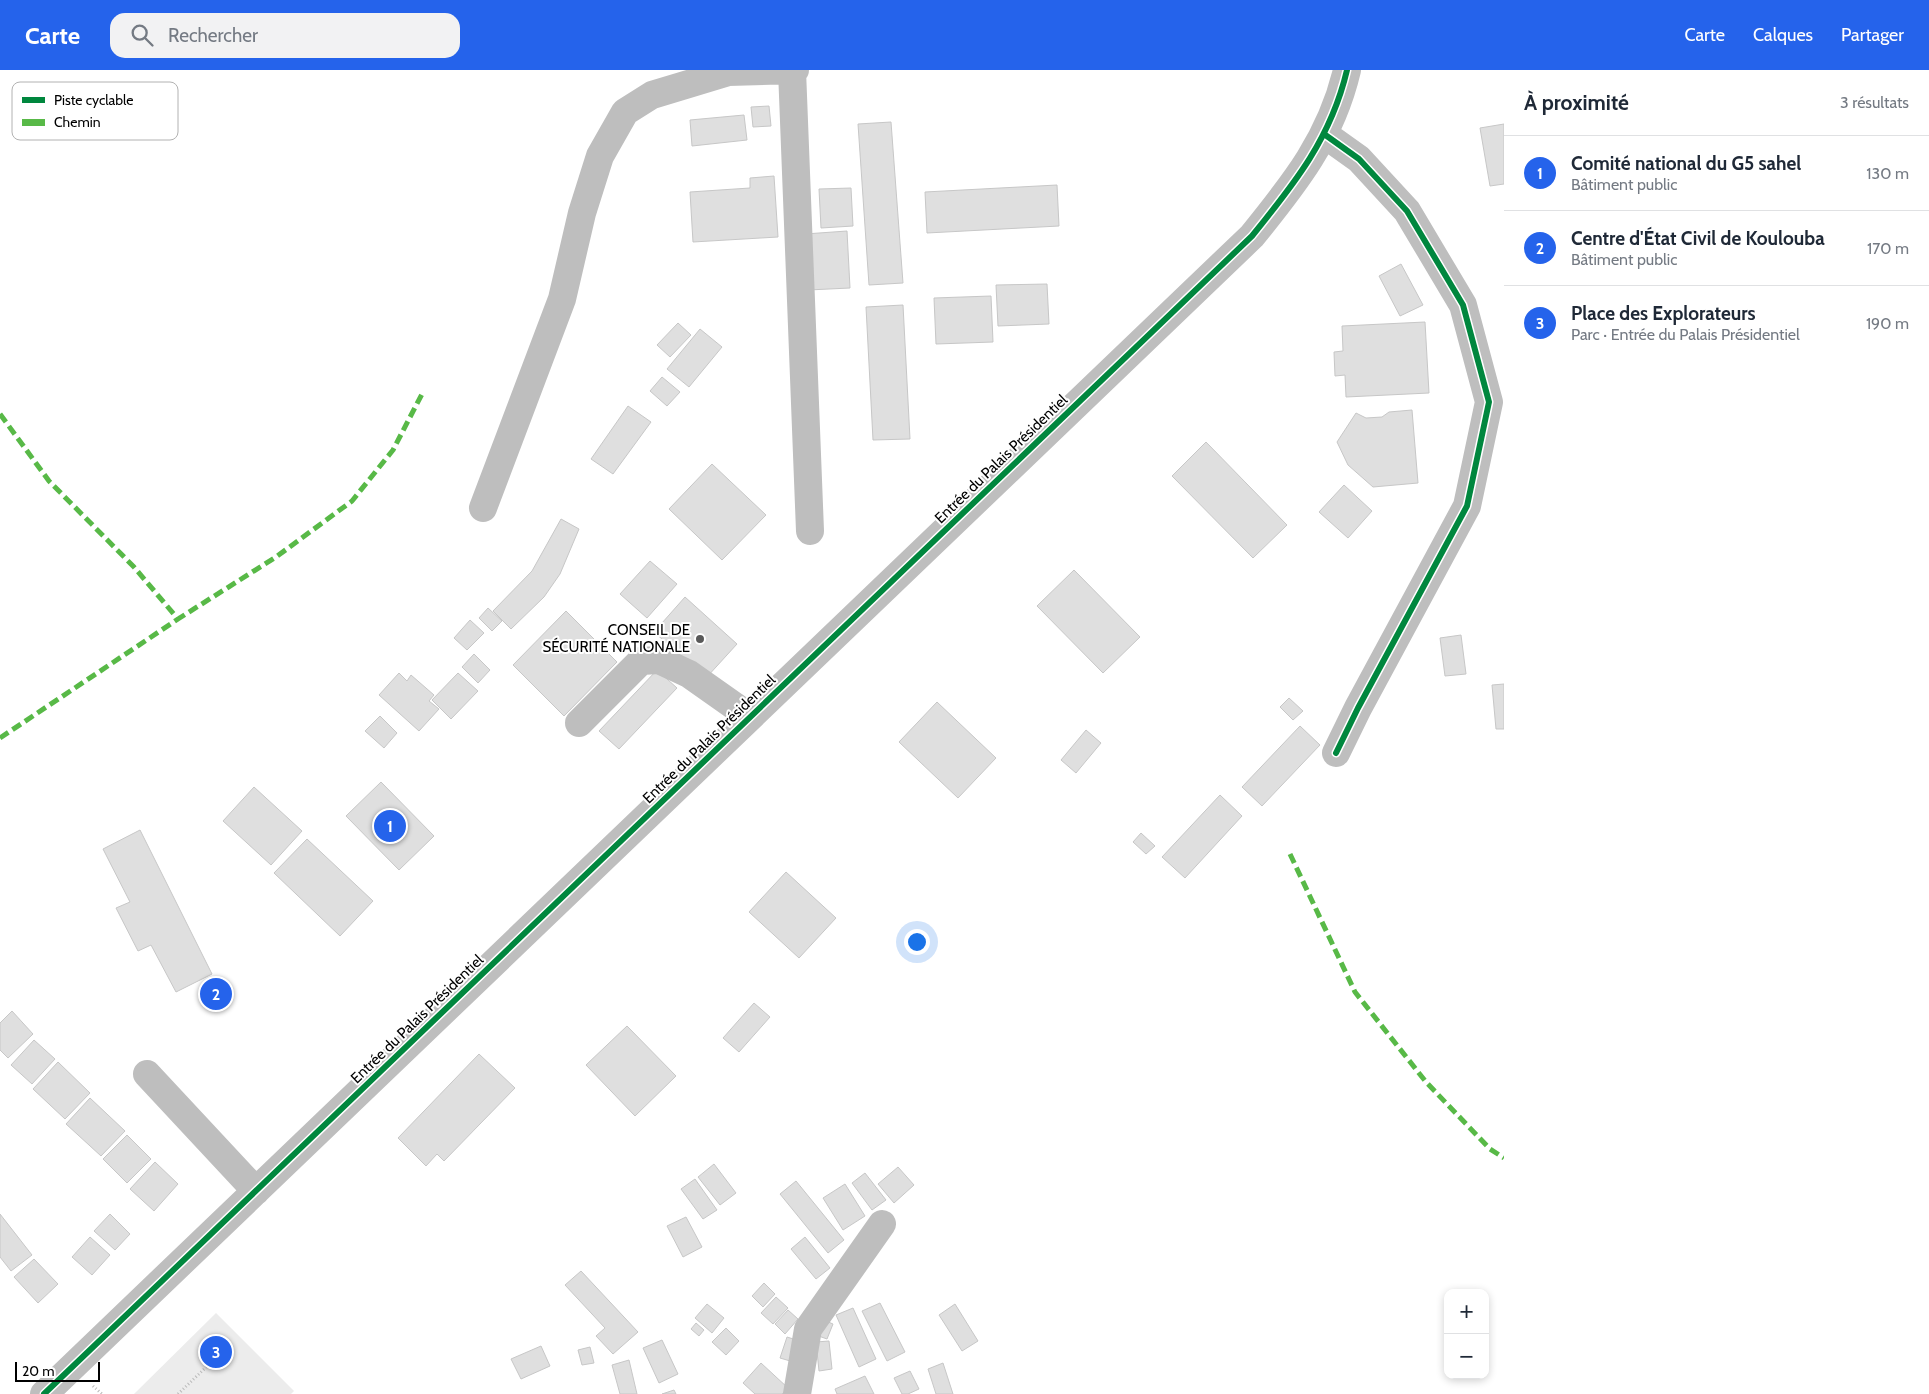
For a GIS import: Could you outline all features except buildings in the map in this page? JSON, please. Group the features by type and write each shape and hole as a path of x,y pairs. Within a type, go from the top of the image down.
{"street":[{"path":"483,508 562,299 582,213 600,156 626,112 652,95 728,71 793,70 810,531"},
{"name":"Entrée du Palais Présidentiel","path":"44,1394 1252,236 1294,184 1324,134 1342,95 1348,70"},
{"path":"1324,134 1359,159 1408,211 1463,305 1489,402 1467,506 1358,708 1336,753"},
{"path":"579,723 641,661 659,660 690,674 750,717"},
{"path":"147,1074 256,1191"},
{"path":"797,1394 808,1329 882,1224"}],"path":[{"path":"178,1394 220,1353"}],"shaded area":[{"path":"216,1313 294,1391 291,1394 134,1394"}],"marked path":[{"path":"0,414 49,481 134,567 178,619 276,557 352,501 393,450 422,394"},
{"path":"0,738 178,619"},
{"path":"1290,854 1355,992 1426,1082 1490,1149 1504,1158"}],"cycle path":[{"path":"44,1394 1252,236 1310,159 1331,117 1347,70"},
{"path":"1324,134 1359,159 1407,211 1463,305 1489,402 1467,506 1358,708 1336,753"}],"place":[{"name":"CONSEIL DE SÉCURITÉ NATIONALE","path":"700,639"},
{"name":"Comité national du G5 sahel","path":"390,826"},
{"name":"Centre d'État Civil de Koulouba","path":"216,994"},
{"name":"Place des Explorateurs","path":"216,1352"}]}
